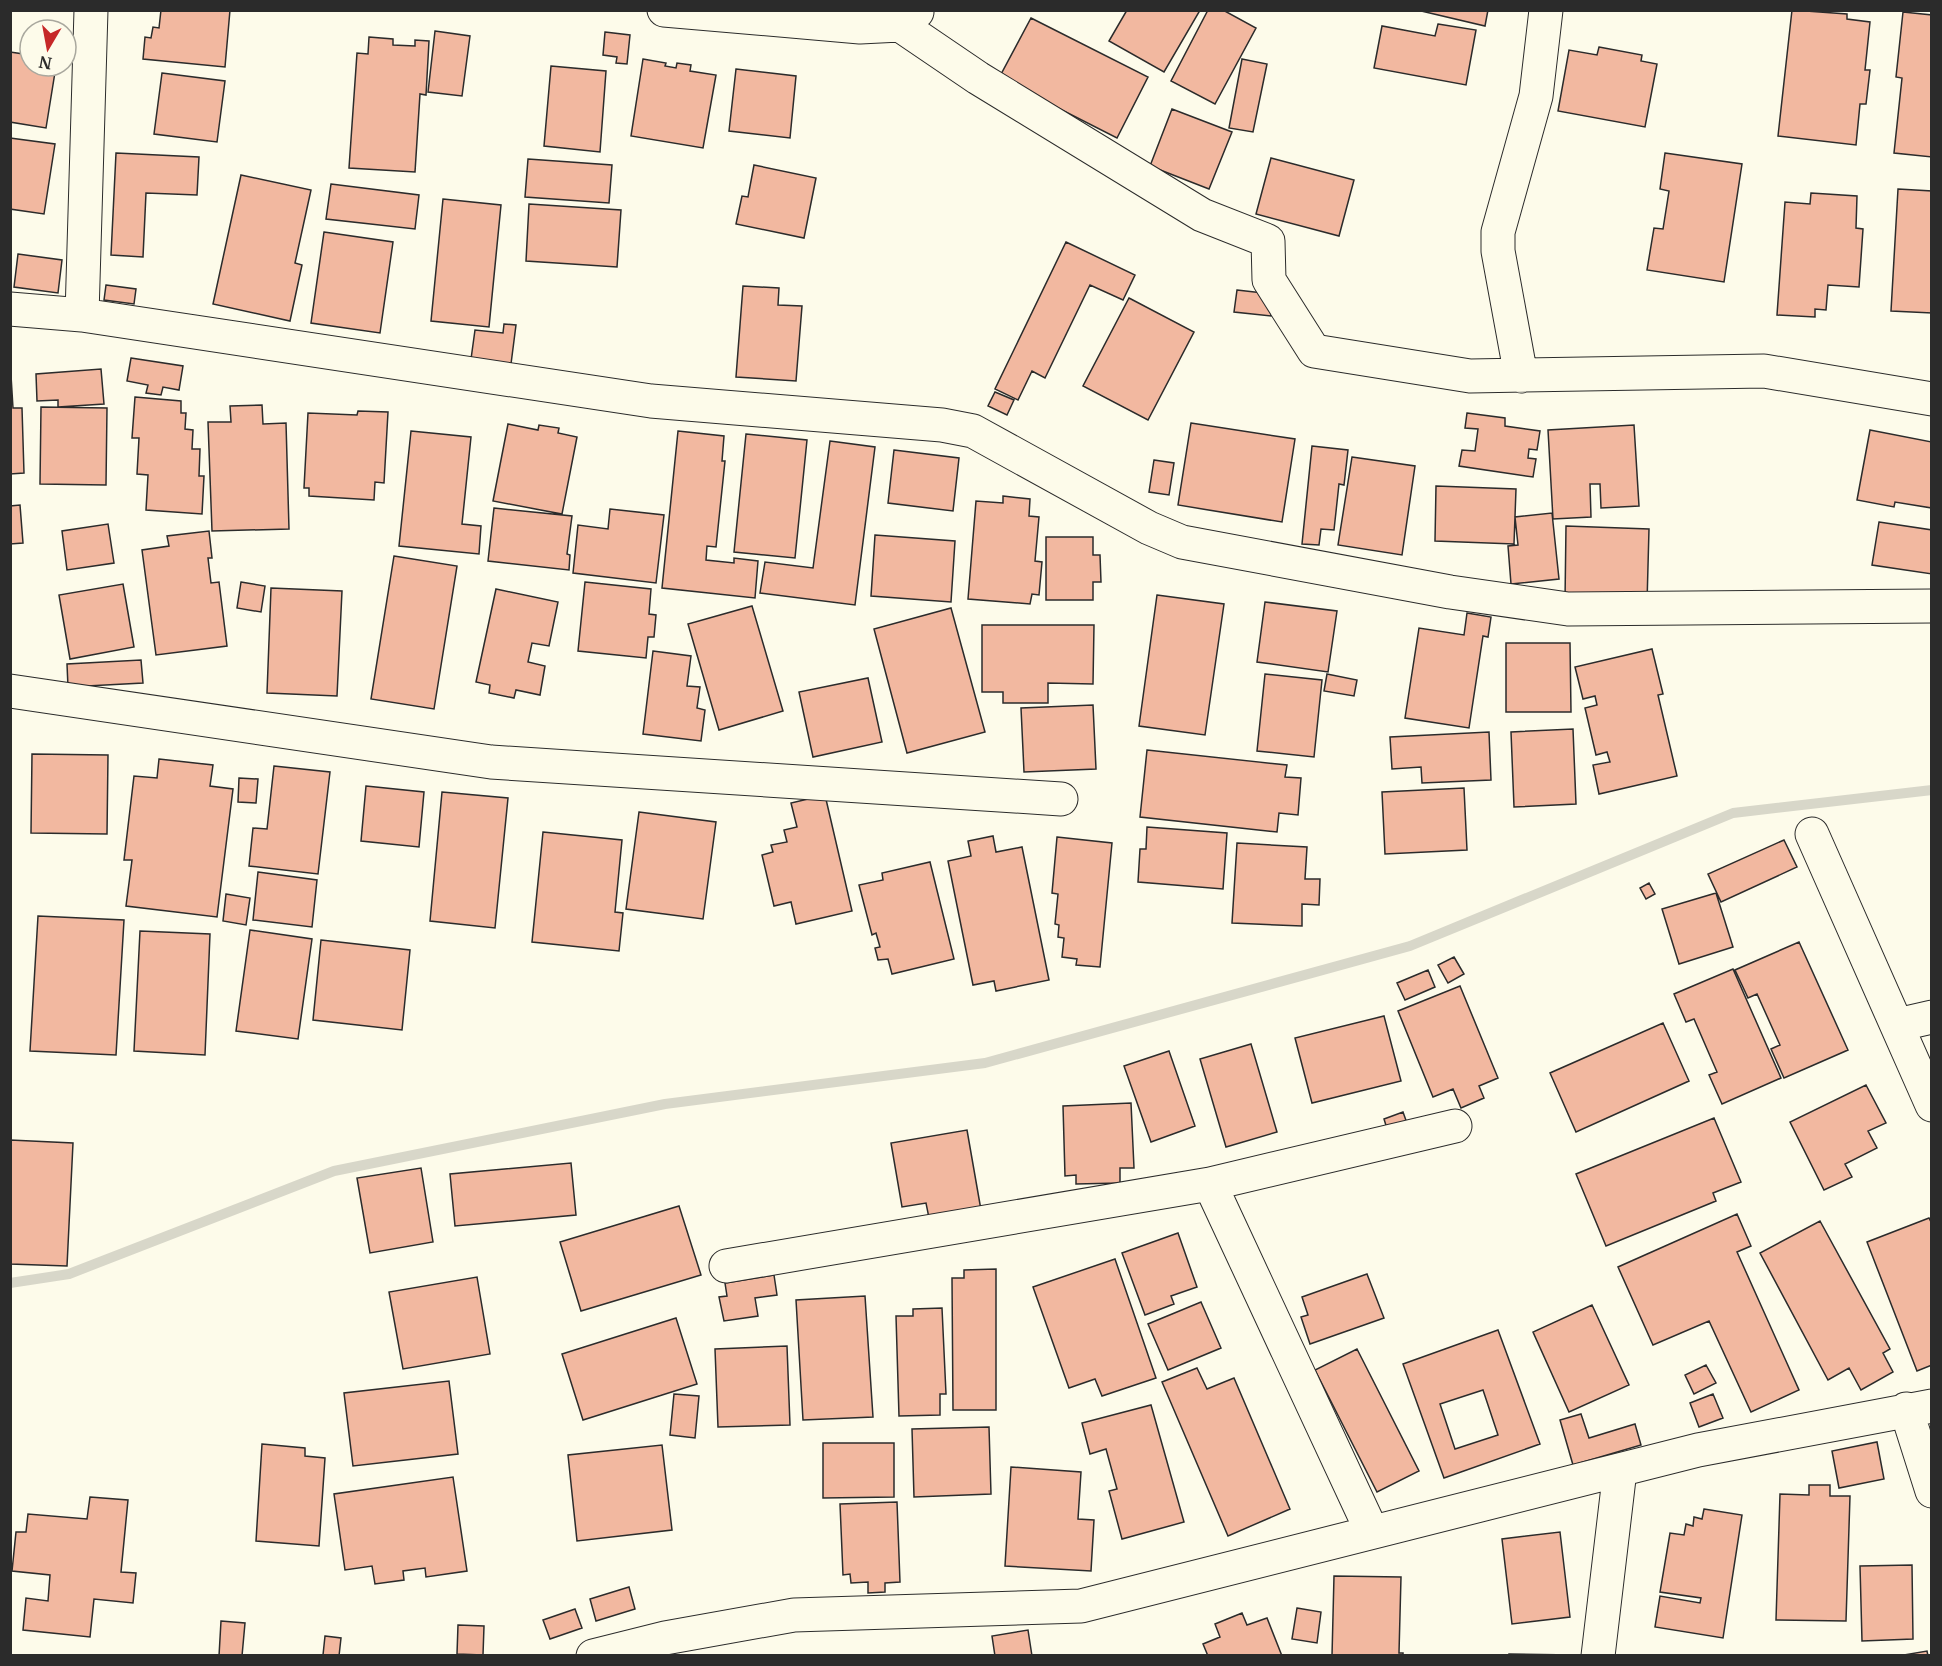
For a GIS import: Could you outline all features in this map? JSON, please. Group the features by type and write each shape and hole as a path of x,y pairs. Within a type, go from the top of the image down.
{"street":[{"path":"82,315 91,10"},
{"path":"664,10 860,27 909,18 978,78 1202,215 1268,241 1269,280 1314,351 1470,376 1764,371 1932,399"},
{"path":"1521,376 1498,251 1497,232 1536,96 1546,10"},
{"path":"10,309 82,315 651,401 942,425 973,431 1149,528 1182,542 1450,592 1568,609 1932,606"},
{"path":"10,691 491,762 1061,799"},
{"path":"1812,834 1932,1105"},
{"path":"1897,1025 1932,1017"},
{"path":"726,1266 1210,1184 1455,1126"},
{"path":"1210,1184 1372,1532"},
{"path":"593,1656 664,1647 794,1615 1081,1606 1698,1450 1919,1408 1932,1491"},
{"path":"1598,1656 1620,1470"}],"building":[{"path":"161,10 230,10 225,67 143,59 145,37 151,38 153,27 159,28"},
{"path":"1127,10 1198,10 1199,12 1164,72 1109,41"},
{"path":"1208,10 1223,10 1256,28 1215,104 1171,81"},
{"path":"1417,10 1488,10 1485,26"},
{"path":"1792,10 1847,14 1847,19 1870,22 1865,70 1870,70 1866,104 1860,104 1856,145 1778,136"},
{"path":"1903,12 1932,15 1932,157 1894,153 1902,78 1896,77"},
{"path":"1031,18 1148,77 1117,138 999,78"},
{"path":"1438,24 1476,30 1466,85 1374,68 1382,26 1435,36"},
{"path":"435,31 470,36 462,96 428,92"},
{"path":"605,32 630,35 627,64 616,63 617,57 603,55"},
{"path":"369,37 393,39 393,45 415,46 415,40 429,41 426,95 420,94 415,172 349,168 357,53 368,54"},
{"path":"1599,47 1642,55 1641,61 1657,64 1645,127 1558,111 1569,50 1597,55"},
{"path":"10,52 18,53 18,78 54,78 46,128 10,122"},
{"path":"643,59 666,63 665,66 676,68 677,63 691,65 690,71 716,75 703,148 631,136"},
{"path":"1242,59 1267,64 1253,132 1229,128"},
{"path":"551,66 606,71 600,152 544,146"},
{"path":"736,69 796,76 790,138 729,131"},
{"path":"162,73 225,81 217,142 154,134"},
{"path":"1172,109 1232,132 1209,189 1150,166"},
{"path":"10,138 55,144 44,214 10,209"},
{"path":"116,153 199,157 197,195 146,193 143,257 111,255"},
{"path":"1665,153 1742,164 1724,282 1647,270 1654,228 1663,229 1669,191 1660,189"},
{"path":"1271,158 1354,180 1339,236 1256,214"},
{"path":"528,159 612,165 609,203 525,197"},
{"path":"754,165 816,178 804,238 736,224 742,196 748,197"},
{"path":"241,175 311,190 295,263 302,265 290,321 213,304"},
{"path":"331,184 419,195 415,229 326,219"},
{"path":"1898,189 1932,191 1932,313 1891,311"},
{"path":"1811,193 1857,196 1856,228 1863,229 1859,287 1828,285 1826,310 1815,309 1815,317 1777,315 1785,202 1810,204"},
{"path":"443,199 501,205 489,327 431,321"},
{"path":"529,204 621,210 617,267 526,261"},
{"path":"324,232 393,242 380,333 311,323"},
{"path":"1066,242 1135,275 1123,300 1090,285 1045,378 1032,371 1018,400 995,389"},
{"path":"18,254 62,260 58,293 14,287"},
{"path":"106,285 136,289 134,304 104,300"},
{"path":"743,286 779,288 778,305 802,306 796,381 736,377"},
{"path":"1237,290 1273,294 1271,316 1234,312"},
{"path":"1129,298 1194,332 1148,420 1083,386"},
{"path":"504,324 516,325 511,364 471,359 475,330 503,333"},
{"path":"131,358 183,366 179,390 163,387 161,395 146,393 148,385 127,381"},
{"path":"10,359 13,408 22,408 24,473 10,474"},
{"path":"101,369 104,404 58,407 58,400 37,401 36,374"},
{"path":"995,392 1014,400 1007,415 988,406"},
{"path":"135,397 181,401 181,413 186,413 185,429 193,430 192,449 200,449 199,476 204,476 202,514 146,510 148,475 137,474 139,438 132,438"},
{"path":"262,405 263,424 286,423 289,529 212,531 208,422 231,422 230,406"},
{"path":"41,407 107,408 106,485 40,484"},
{"path":"358,411 388,412 384,483 375,482 374,500 309,496 309,488 304,488 308,413 357,415"},
{"path":"1467,413 1505,418 1505,426 1540,431 1537,450 1529,449 1528,458 1536,459 1533,477 1459,466 1462,450 1475,451 1478,429 1465,428"},
{"path":"1191,423 1295,439 1282,522 1178,505"},
{"path":"508,424 538,430 539,425 559,428 558,433 577,437 562,514 493,501"},
{"path":"1634,425 1639,506 1601,508 1600,484 1590,484 1591,517 1553,519 1548,430"},
{"path":"1870,430 1932,442 1932,508 1895,502 1894,507 1857,500"},
{"path":"411,431 471,437 462,524 481,526 479,554 399,546"},
{"path":"678,431 724,436 722,461 725,461 716,547 707,546 706,560 734,563 734,558 758,561 755,598 662,588"},
{"path":"746,434 807,440 795,558 734,552"},
{"path":"830,441 875,447 855,605 760,593 765,562 813,568"},
{"path":"1312,446 1348,450 1344,485 1339,484 1334,530 1321,529 1319,545 1302,544"},
{"path":"894,450 959,458 953,511 888,503"},
{"path":"1352,457 1415,466 1402,555 1338,545"},
{"path":"1154,460 1174,463 1169,495 1149,492"},
{"path":"1436,486 1516,489 1514,544 1435,541"},
{"path":"1003,496 1030,499 1029,516 1039,517 1035,561 1042,562 1039,595 1032,594 1030,604 968,599 976,501 1003,503"},
{"path":"20,505 23,543 10,544 10,506"},
{"path":"494,508 572,516 567,554 570,555 569,570 488,561"},
{"path":"610,509 664,515 656,583 573,573 578,525 608,529"},
{"path":"1552,513 1559,579 1511,584 1508,546 1518,545 1515,517"},
{"path":"1879,522 1932,530 1932,574 1872,565"},
{"path":"108,524 114,563 67,570 62,531"},
{"path":"1566,526 1649,529 1647,603 1565,601"},
{"path":"209,531 212,558 208,558 211,583 219,582 227,646 156,655 142,550 169,546 167,536"},
{"path":"875,535 955,541 951,602 871,596"},
{"path":"1046,537 1093,537 1093,555 1100,555 1101,582 1093,582 1093,600 1046,600"},
{"path":"394,556 457,566 434,709 371,699"},
{"path":"241,582 265,586 261,612 237,608"},
{"path":"585,582 651,589 649,614 656,615 654,637 648,637 646,658 578,651"},
{"path":"123,584 134,647 70,659 59,595"},
{"path":"271,588 342,591 337,696 267,693"},
{"path":"496,589 558,602 549,646 532,643 528,662 545,666 540,695 516,690 514,698 489,693 490,685 476,682"},
{"path":"1157,595 1224,604 1205,735 1139,726"},
{"path":"1265,602 1337,611 1328,672 1257,662"},
{"path":"752,606 783,711 719,730 688,624"},
{"path":"951,608 985,732 907,753 874,629"},
{"path":"1467,613 1491,617 1488,637 1483,636 1469,728 1405,718 1419,628 1464,635"},
{"path":"982,625 1094,625 1093,684 1048,683 1048,703 1003,703 1003,692 982,692"},
{"path":"1506,643 1570,643 1571,712 1506,712"},
{"path":"1652,649 1663,694 1658,695 1677,776 1599,794 1593,765 1610,762 1607,752 1596,755 1585,708 1597,705 1595,696 1583,699 1575,667"},
{"path":"653,651 691,656 687,686 700,687 697,708 705,710 701,741 643,734"},
{"path":"141,660 143,683 68,687 67,664"},
{"path":"1265,674 1322,680 1314,757 1257,751"},
{"path":"1327,674 1357,680 1354,696 1324,691"},
{"path":"868,678 882,742 813,757 799,692"},
{"path":"1093,705 1096,769 1024,772 1021,708"},
{"path":"1573,729 1576,804 1514,807 1511,732"},
{"path":"1489,732 1491,780 1422,783 1421,767 1392,769 1390,737"},
{"path":"1147,750 1287,765 1285,777 1301,778 1298,815 1279,813 1277,832 1140,817"},
{"path":"32,754 108,755 107,834 31,833"},
{"path":"159,759 213,765 210,786 233,789 217,917 126,906 132,860 124,860 134,776 157,778"},
{"path":"274,766 330,772 318,874 249,866 253,828 267,829"},
{"path":"239,778 258,779 256,803 238,802"},
{"path":"366,786 424,792 419,847 361,841"},
{"path":"1464,788 1467,850 1385,854 1382,792"},
{"path":"442,792 508,798 495,928 430,921"},
{"path":"825,795 852,911 796,924 791,902 774,906 762,855 773,852 771,845 787,842 784,830 797,827 791,803"},
{"path":"639,812 716,822 703,919 626,909"},
{"path":"1147,827 1227,833 1223,889 1138,882 1140,849 1146,849"},
{"path":"543,832 622,840 615,912 623,913 619,951 532,942"},
{"path":"993,836 996,852 1022,847 1049,980 996,991 994,981 973,985 948,861 971,856 968,841"},
{"path":"1057,837 1112,843 1100,967 1076,965 1077,959 1062,957 1064,938 1058,937 1059,925 1055,924 1058,894 1052,893"},
{"path":"1784,840 1797,867 1721,902 1708,874"},
{"path":"1237,843 1307,847 1305,879 1320,879 1319,905 1302,904 1302,926 1232,923"},
{"path":"930,862 954,959 892,974 888,959 878,960 875,948 880,947 876,933 872,935 859,885 883,880 882,873"},
{"path":"258,872 317,880 312,927 253,920"},
{"path":"1649,883 1655,894 1646,899 1640,888"},
{"path":"1716,893 1733,947 1679,964 1662,909"},
{"path":"226,894 250,898 246,925 223,921"},
{"path":"38,916 124,920 116,1055 30,1051"},
{"path":"250,930 312,939 298,1039 236,1031"},
{"path":"140,931 210,934 205,1055 134,1051"},
{"path":"321,940 410,950 402,1030 313,1020"},
{"path":"1799,942 1848,1050 1784,1078 1771,1049 1780,1045 1757,994 1748,998 1735,970"},
{"path":"1454,957 1464,974 1448,983 1438,965"},
{"path":"1733,969 1781,1078 1722,1104 1709,1075 1717,1072 1694,1019 1686,1022 1674,994"},
{"path":"1428,970 1435,987 1405,1000 1397,983"},
{"path":"1460,986 1498,1078 1479,1086 1484,1098 1461,1108 1453,1089 1433,1097 1398,1011"},
{"path":"1384,1016 1401,1081 1312,1103 1295,1038"},
{"path":"1663,1023 1689,1081 1576,1132 1550,1073"},
{"path":"1251,1044 1277,1132 1226,1147 1200,1059"},
{"path":"1169,1051 1195,1126 1151,1142 1124,1066"},
{"path":"1866,1085 1886,1123 1868,1131 1877,1148 1845,1164 1852,1177 1824,1190 1790,1122"},
{"path":"1131,1103 1134,1168 1120,1168 1120,1183 1076,1184 1076,1175 1065,1176 1063,1106"},
{"path":"1403,1112 1408,1126 1388,1132 1384,1119"},
{"path":"1714,1118 1741,1182 1713,1193 1716,1201 1606,1246 1576,1174"},
{"path":"967,1130 981,1210 929,1218 926,1203 902,1207 891,1143"},
{"path":"10,1140 73,1143 67,1266 10,1264"},
{"path":"571,1163 576,1215 455,1226 450,1174"},
{"path":"421,1168 433,1242 370,1253 357,1178"},
{"path":"679,1206 701,1275 581,1311 560,1242"},
{"path":"1737,1214 1751,1246 1737,1252 1799,1390 1751,1412 1709,1321 1653,1345 1618,1267"},
{"path":"1929,1218 1932,1224 1932,1365 1917,1371 1867,1242"},
{"path":"1820,1221 1890,1349 1883,1353 1893,1372 1861,1390 1849,1368 1828,1380 1760,1253"},
{"path":"1178,1233 1197,1287 1171,1296 1174,1304 1145,1315 1122,1253"},
{"path":"1115,1259 1156,1378 1102,1396 1095,1379 1069,1388 1033,1287"},
{"path":"996,1269 996,1410 953,1410 952,1278 964,1278 964,1270"},
{"path":"1367,1274 1384,1318 1310,1344 1301,1317 1308,1315 1302,1297"},
{"path":"774,1275 777,1295 755,1298 758,1316 724,1321 719,1297 727,1296 725,1283"},
{"path":"477,1277 490,1354 403,1369 389,1292"},
{"path":"865,1296 873,1417 803,1420 796,1300"},
{"path":"1201,1302 1221,1348 1168,1370 1148,1324"},
{"path":"1592,1305 1629,1385 1569,1412 1533,1332"},
{"path":"942,1308 946,1394 940,1394 940,1415 899,1416 896,1316 913,1316 913,1309"},
{"path":"676,1318 697,1384 583,1420 562,1354"},
{"path":"1498,1330 1540,1444 1444,1478 1403,1364","holes":["1483,1390 1498,1435 1455,1449 1440,1404"]},
{"path":"787,1346 790,1425 718,1427 715,1349"},
{"path":"1357,1349 1419,1471 1377,1492 1315,1370"},
{"path":"1706,1365 1716,1383 1694,1394 1685,1375"},
{"path":"1197,1368 1207,1389 1234,1378 1290,1509 1228,1536 1162,1382"},
{"path":"449,1381 458,1454 353,1466 344,1393"},
{"path":"674,1394 699,1396 695,1438 670,1435"},
{"path":"1713,1394 1723,1418 1699,1427 1690,1403"},
{"path":"1151,1405 1184,1522 1122,1539 1109,1491 1117,1489 1106,1449 1090,1454 1082,1423"},
{"path":"1581,1414 1589,1438 1635,1424 1641,1445 1573,1465 1560,1420"},
{"path":"989,1427 991,1494 914,1497 912,1429"},
{"path":"1877,1442 1884,1479 1839,1488 1832,1451"},
{"path":"823,1443 894,1443 894,1497 823,1498"},
{"path":"262,1444 305,1448 305,1456 325,1458 319,1546 256,1541"},
{"path":"662,1445 672,1530 577,1541 568,1455"},
{"path":"1011,1467 1081,1472 1078,1519 1094,1520 1091,1571 1005,1566"},
{"path":"453,1477 467,1571 426,1577 425,1568 403,1571 404,1580 375,1584 372,1566 345,1570 334,1494"},
{"path":"1809,1485 1830,1485 1830,1496 1850,1496 1846,1621 1776,1620 1780,1494 1809,1495"},
{"path":"90,1497 128,1500 121,1572 136,1573 133,1603 94,1599 90,1637 23,1630 26,1598 48,1601 50,1575 12,1571 16,1532 26,1532 28,1514 87,1519"},
{"path":"897,1502 900,1582 885,1583 885,1592 868,1593 868,1582 851,1583 850,1574 843,1575 840,1504"},
{"path":"1704,1509 1742,1515 1723,1638 1655,1627 1660,1596 1700,1603 1701,1598 1660,1592 1670,1533 1684,1535 1686,1524 1693,1526 1694,1517 1702,1519"},
{"path":"1560,1532 1570,1617 1512,1624 1502,1539"},
{"path":"1912,1565 1913,1639 1862,1641 1860,1566"},
{"path":"1334,1576 1401,1577 1399,1653 1403,1653 1403,1656 1332,1656"},
{"path":"629,1587 635,1609 596,1621 590,1599"},
{"path":"1297,1608 1321,1612 1317,1643 1292,1639"},
{"path":"575,1609 582,1628 550,1639 543,1620"},
{"path":"1242,1613 1247,1625 1267,1618 1282,1656 1208,1656 1203,1644 1220,1637 1215,1624"},
{"path":"221,1621 245,1623 242,1656 219,1656"},
{"path":"458,1625 484,1626 483,1655 457,1654"},
{"path":"1028,1630 1032,1656 995,1656 992,1636"},
{"path":"325,1636 341,1638 339,1656 323,1655"},
{"path":"1927,1651 1928,1656 1898,1656"},
{"path":"1509,1654 1573,1655 1573,1656 1509,1656"}],"waterway":[{"path":"10,1283 69,1274 334,1171 665,1104 985,1063 1410,946 1733,813 1932,790"}]}
